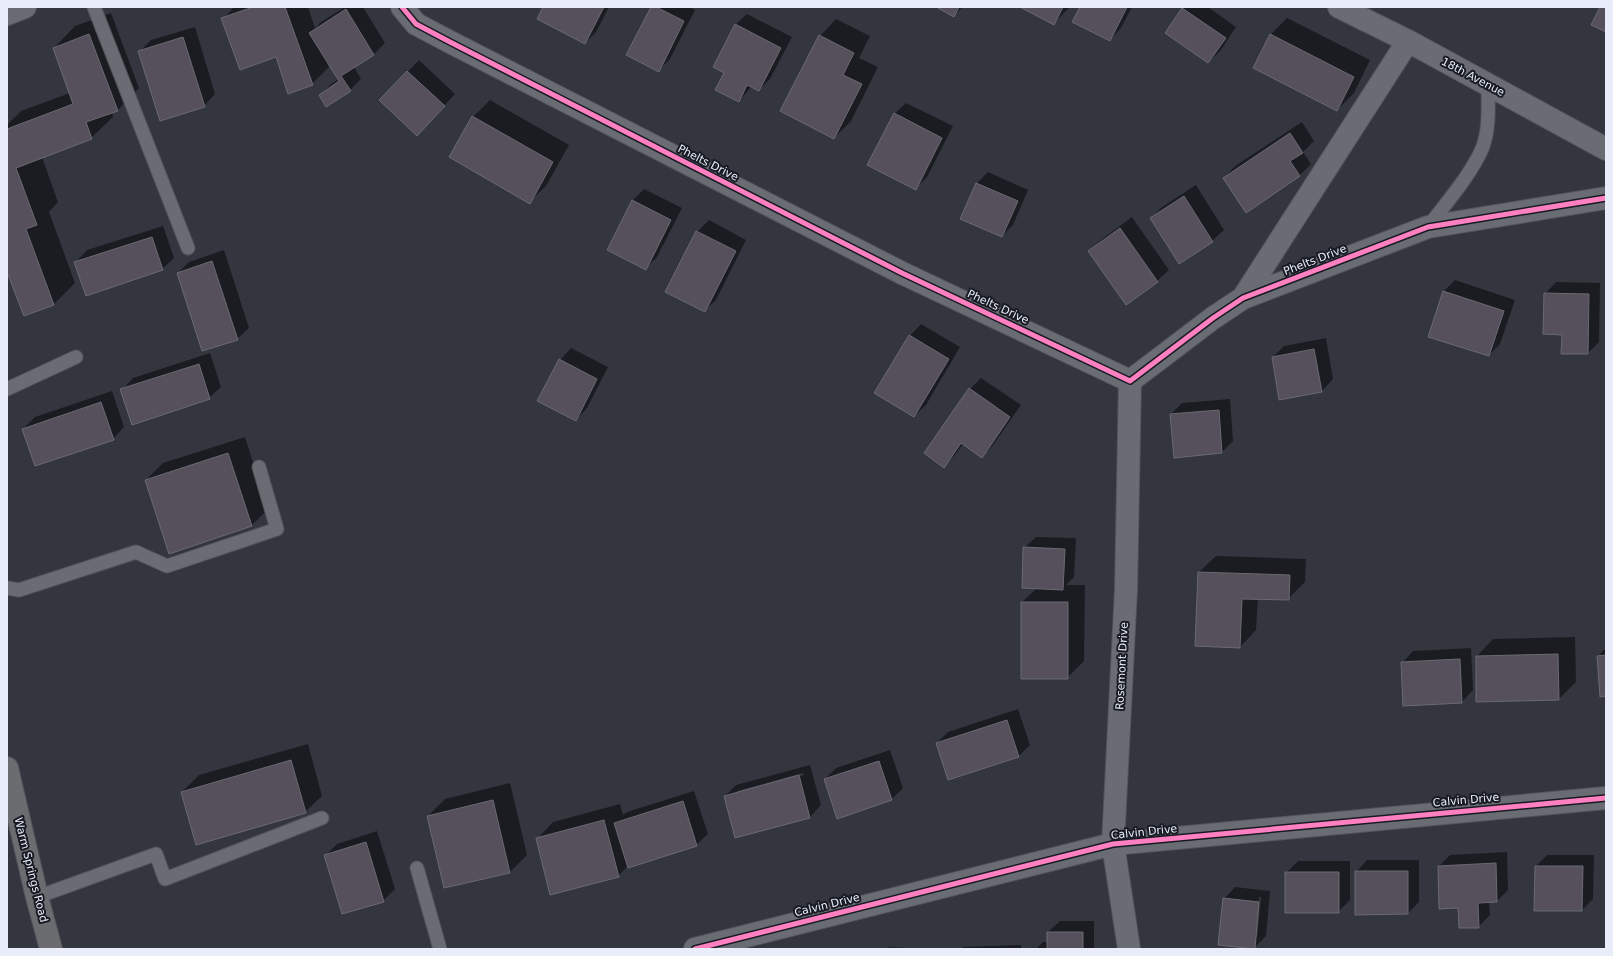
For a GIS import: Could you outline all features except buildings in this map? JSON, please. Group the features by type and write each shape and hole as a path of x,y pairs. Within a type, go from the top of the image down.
{"main road":[{"name":"Warm Springs Road","path":"7,768 13,824 37,897 51,949"}],"street":[{"path":"7,14 25,7"},
{"name":"Phelts Drive","path":"402,7 416,24 450,42 902,273 1130,381 1213,318 1243,298 1428,227 1606,198"},
{"name":"18th Avenue","path":"1339,7 1408,41 1606,149"},
{"name":"Phelts Drive","path":"1243,298 1408,41"},
{"name":"Rosemont Drive","path":"1129,949 1113,844 1126,589 1130,381"},
{"name":"Calvin Drive","path":"695,949 1113,844 1606,798"}],"lane":[{"path":"94,7 188,248"},
{"path":"1428,227 1466,177 1482,148 1488,121 1488,85"},
{"path":"7,389 76,357"},
{"path":"7,588 19,590 136,552 167,566 277,529 259,467"},
{"path":"37,897 156,854 165,879 322,818"},
{"path":"417,868 440,949"}],"cycle path":[{"path":"402,7 416,24 450,42 902,273 1130,381 1213,318 1243,298 1428,227 1606,198"},
{"path":"695,949 1113,844 1606,798"}]}
